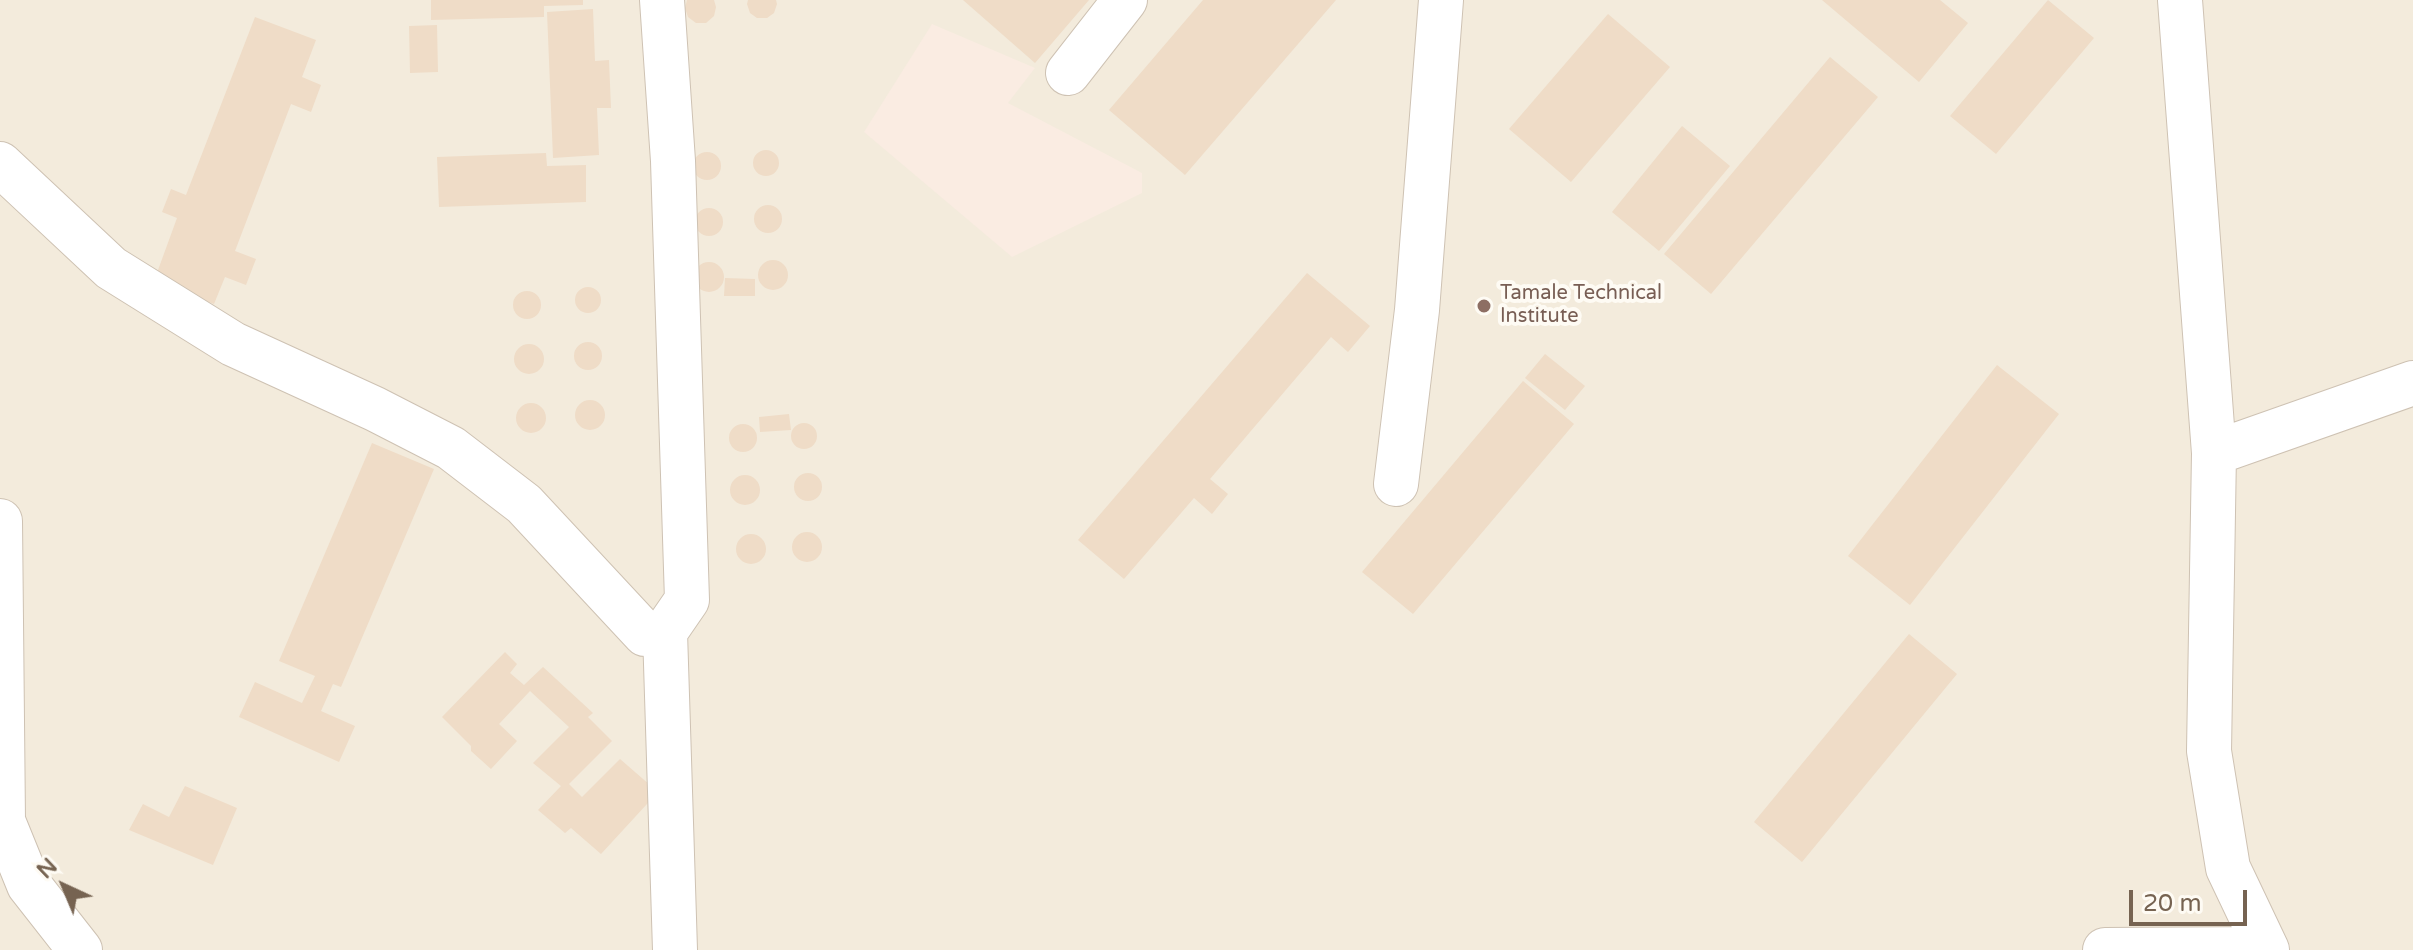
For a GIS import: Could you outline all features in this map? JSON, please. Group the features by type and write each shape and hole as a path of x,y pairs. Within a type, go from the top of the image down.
{"street":[{"path":"662,0 673,161 687,600 665,632 675,950"},
{"path":"1068,73 1125,0"},
{"path":"1396,484 1417,310 1441,0"},
{"path":"2105,950 2267,949 2228,868 2209,751 2214,453 2180,0"},
{"path":"0,164 111,268 125,277 233,344 375,409 451,448 524,504 645,634 665,632"},
{"path":"2214,453 2413,383"},
{"path":"0,521 3,821 29,885 80,950"}],"shaded area":[{"path":"0,0 2413,0 2413,950 0,950"},
{"path":"932,24 1035,68 1008,103 1142,173 1142,193 1012,257 864,132"}],"building":[{"path":"431,0 583,0 583,5 544,6 544,17 431,20"},
{"path":"687,0 714,0 714,16 706,23 696,23 688,17 685,8"},
{"path":"748,0 776,0 777,4 774,13 767,18 757,18 750,13"},
{"path":"963,0 1089,0 1035,63"},
{"path":"1203,0 1336,0 1185,175 1109,110"},
{"path":"1822,0 1940,0 1968,23 1919,82"},
{"path":"2048,0 2094,38 1996,154 1950,116"},
{"path":"593,9 595,61 609,60 611,108 597,108 599,155 553,158 547,12"},
{"path":"1608,14 1670,67 1571,182 1509,129"},
{"path":"255,17 316,40 302,77 321,85 311,112 291,104 235,251 256,259 246,285 225,277 214,304 154,281 177,218 162,212 171,189 186,195"},
{"path":"437,25 438,72 410,73 409,26"},
{"path":"1830,57 1878,97 1711,294 1664,254"},
{"path":"1682,126 1730,166 1659,251 1612,212"},
{"path":"766,150 775,154 779,163 775,172 766,176 757,172 753,163 757,154"},
{"path":"707,152 717,156 721,166 717,176 707,180 697,176 693,166 697,156"},
{"path":"546,153 547,166 586,165 586,202 439,207 437,157"},
{"path":"768,205 778,209 782,219 778,229 768,233 758,229 754,219 758,209"},
{"path":"709,208 719,212 723,222 719,232 709,236 699,232 695,222 699,212"},
{"path":"773,260 779,261 787,269 787,281 779,289 773,290 767,289 759,281 758,275 759,269 767,261"},
{"path":"709,262 720,266 724,277 720,288 709,292 698,288 694,277 698,266"},
{"path":"1307,273 1370,326 1348,352 1331,337 1210,479 1228,494 1212,514 1194,498 1124,579 1078,540"},
{"path":"725,278 755,279 755,296 724,296"},
{"path":"588,287 597,291 601,300 597,309 588,313 579,309 575,300 579,291"},
{"path":"527,291 537,295 541,305 537,315 527,319 517,315 513,305 517,295"},
{"path":"588,342 598,346 602,356 598,366 588,370 578,366 574,356 578,346"},
{"path":"529,344 535,345 543,353 543,365 535,373 529,374 523,373 515,365 514,359 515,353 523,345"},
{"path":"1545,354 1585,386 1565,410 1525,378"},
{"path":"1997,365 2059,414 1910,605 1848,556"},
{"path":"1523,381 1574,424 1413,614 1362,572"},
{"path":"590,400 596,401 604,409 604,421 596,429 590,430 584,429 576,421 575,415 576,409 584,401"},
{"path":"531,403 542,407 546,418 542,429 531,433 520,429 516,418 520,407"},
{"path":"789,414 791,430 760,432 759,417"},
{"path":"804,423 813,427 817,436 813,445 804,449 795,445 791,436 795,427"},
{"path":"743,424 753,428 757,438 753,448 743,452 733,448 729,438 733,428"},
{"path":"372,443 434,469 341,687 333,684 321,711 355,726 339,762 239,717 255,682 302,703 315,676 279,661"},
{"path":"808,473 818,477 822,487 818,497 808,501 798,497 794,487 798,477"},
{"path":"745,475 751,476 759,484 759,496 751,504 745,505 739,504 731,496 730,490 731,484 739,476"},
{"path":"807,532 813,533 821,541 821,553 813,561 807,562 801,561 793,553 792,547 793,541 801,533"},
{"path":"751,534 762,538 766,549 762,560 751,564 740,560 736,549 740,538"},
{"path":"1909,634 1957,674 1802,862 1754,822"},
{"path":"505,652 517,664 510,673 524,685 543,667 593,713 588,717 612,741 569,784 582,797 620,759 658,792 601,854 571,828 565,833 538,810 561,786 533,763 569,727 530,691 499,724 517,741 491,769 442,717"},
{"path":"185,786 237,808 213,865 129,830 143,804 169,817"}],"place":[{"name":"Tamale Technical Institute","path":"1484,306"}]}
